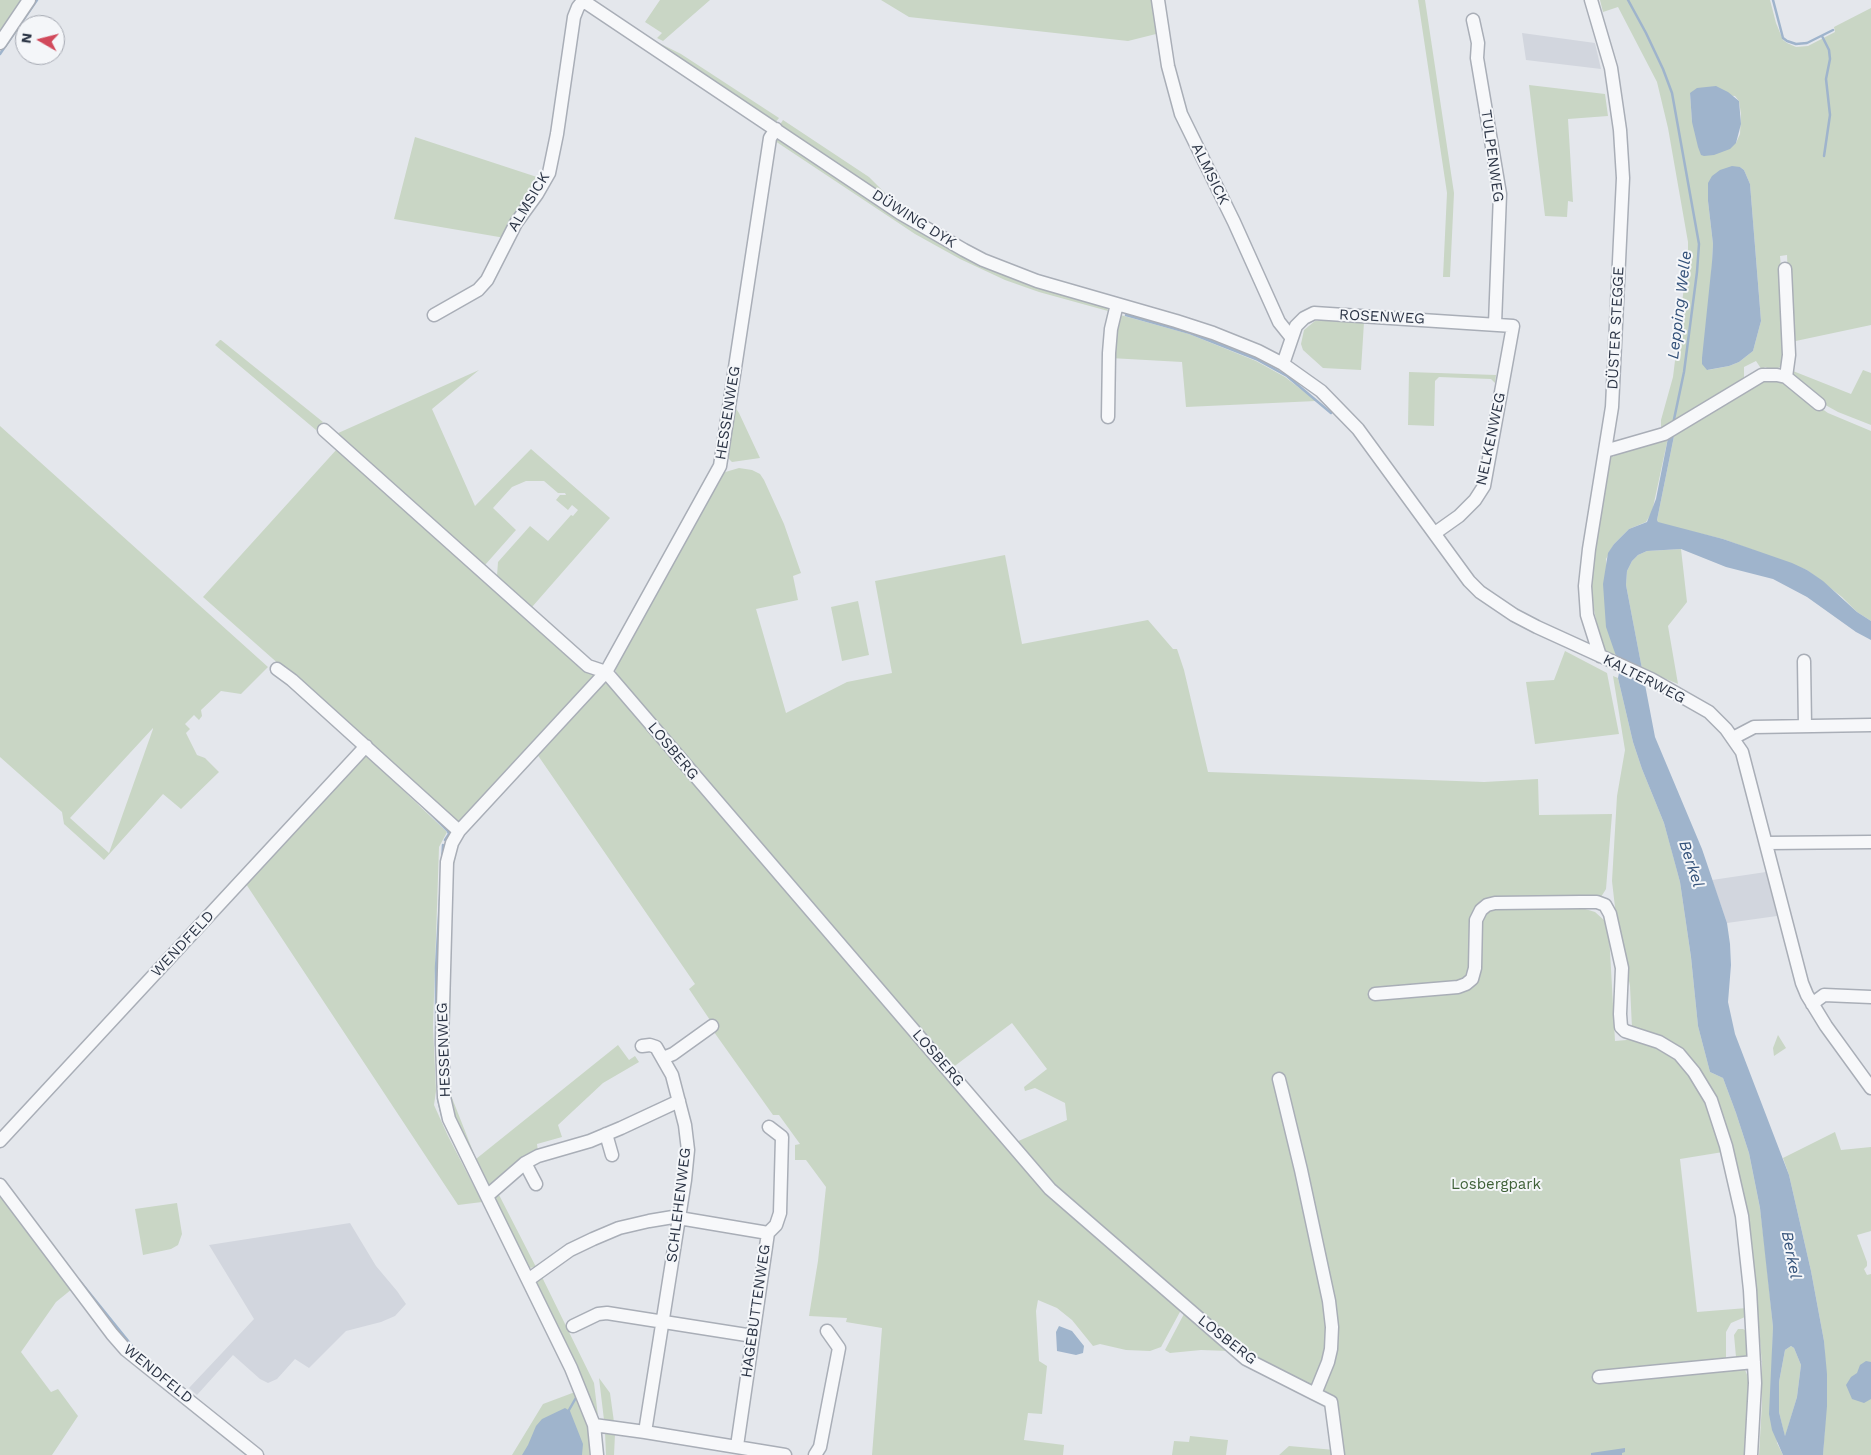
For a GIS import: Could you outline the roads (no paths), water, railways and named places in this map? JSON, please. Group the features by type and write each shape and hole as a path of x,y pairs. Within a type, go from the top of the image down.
{"street":[{"path":"0,43 29,0"},
{"name":"ALMSICK","path":"434,314 478,290 487,280 516,223 549,173 557,134 574,17 582,0"},
{"name":"DÜWING DYK","path":"582,0 900,212 977,257 1037,281 1213,333 1282,364"},
{"name":"ALMSICK","path":"1158,0 1168,66 1181,114 1234,222 1279,322 1291,337"},
{"name":"DÜSTER STEGGE","path":"1592,0 1611,68 1619,122 1623,178 1612,407 1589,549 1585,586 1587,615 1600,656"},
{"name":"TULPENWEG","path":"1473,20 1478,43 1477,58 1500,194 1495,324"},
{"name":"HESSENWEG","path":"597,1455 594,1425 571,1368 454,1130 444,1097 442,1043 447,862 452,843 459,831 606,672 720,466 770,138 776,129"},
{"path":"1784,269 1789,355 1786,377"},
{"path":"1108,417 1109,353 1111,329 1117,304"},
{"name":"ROSENWEG","path":"1282,364 1296,326 1304,318 1314,313 1513,326"},
{"name":"NELKENWEG","path":"1435,533 1459,516 1475,500 1484,486 1513,326"},
{"name":"KALTERWEG","path":"1282,364 1321,391 1348,418 1372,447 1468,581 1488,597 1524,620 1650,679 1709,712 1733,738 1742,752 1802,983 1812,1004 1871,1088"},
{"path":"1605,450 1664,434 1750,380 1762,375 1786,377 1819,404"},
{"path":"324,430 588,666 606,672"},
{"path":"1804,660 1805,726"},
{"path":"277,669 366,746 459,831"},
{"name":"LOSBERG","path":"606,672 1050,1189 1246,1359 1331,1402 1338,1455"},
{"path":"1733,738 1754,727 1871,725"},
{"name":"WENDFELD","path":"0,1142 366,746"},
{"path":"1767,843 1871,842"},
{"path":"1375,994 1458,987 1466,984 1472,979 1475,968 1476,920 1486,905 1494,903 1597,902 1605,906 1610,914 1622,968 1620,1022 1622,1028 1625,1031 1659,1042 1679,1054 1694,1072 1716,1114 1732,1168 1742,1216 1750,1290 1754,1362 1751,1455"},
{"path":"1812,1004 1824,995 1871,997"},
{"path":"642,1046 650,1045 656,1047 663,1058 673,1054 712,1026"},
{"name":"SCHLEHENWEG","path":"645,1432 688,1150 685,1125 672,1075 663,1058"},
{"path":"1279,1079 1301,1170 1332,1327 1330,1355 1315,1394"},
{"path":"487,1196 525,1163 538,1156 582,1144 679,1101"},
{"name":"HAGEBUTTENWEG","path":"737,1446 768,1233 773,1230 780,1217 782,1137 769,1127"},
{"path":"606,1134 612,1155"},
{"path":"525,1163 536,1184"},
{"name":"WENDFELD","path":"0,1185 126,1350 257,1455"},
{"path":"528,1280 570,1250 593,1239 641,1222 672,1217 768,1233"},
{"path":"573,1326 602,1313 753,1336"},
{"path":"816,1454 820,1447 838,1348 826,1331"},
{"path":"1599,1377 1754,1362"},
{"path":"594,1425 785,1455"}],"water":[{"path":"1716,86 1728,92 1739,101 1741,124 1736,143 1730,149 1714,155 1704,156 1701,155 1698,147 1692,122 1690,93 1697,88"},
{"path":"1732,166 1740,167 1744,170 1750,184 1761,321 1753,351 1739,362 1707,370 1702,364 1702,358 1713,244 1708,183 1712,176 1720,170"},
{"name":"Berkel","path":"1674,436 1658,522 1723,539 1792,563 1823,581 1857,612 1871,621 1871,640 1856,632 1807,597 1773,579 1726,567 1681,549 1647,551 1638,555 1632,561 1627,571 1626,585 1655,737 1702,849 1727,923 1731,965 1728,1002 1735,1034 1789,1175 1811,1271 1824,1341 1827,1374 1827,1406 1823,1455 1783,1455 1772,1430 1769,1414 1773,1327 1760,1208 1749,1153 1723,1078 1710,1072 1698,1026 1691,957 1680,882 1664,823 1633,742 1618,678 1616,656 1606,627 1603,584 1608,553 1629,529 1647,522 1656,499 1668,438","holes":["1791,1346 1794,1348 1801,1365 1797,1397 1785,1436 1779,1412 1779,1382 1785,1350"]},
{"path":"1059,1326 1072,1331 1084,1346 1083,1353 1076,1355 1057,1351 1056,1332"},
{"path":"1866,1361 1871,1362 1871,1399 1864,1403 1852,1399 1846,1385 1851,1377 1857,1373 1860,1365"},
{"path":"565,1408 570,1411 583,1444 582,1455 522,1455 536,1426 542,1419"},
{"path":"1625,1448 1625,1452 1622,1455 1591,1455 1591,1453"}],"waterway":[{"path":"0,54 37,0"},
{"name":"Lepping Welle","path":"1628,0 1646,33 1672,93 1699,244 1684,372 1673,424"},
{"path":"1773,0 1783,38 1787,41 1796,44 1807,43 1833,30"},
{"path":"1822,36 1829,50 1830,59 1826,79 1830,115 1824,156"},
{"path":"1126,315 1190,333 1256,359 1287,376 1331,413"},
{"path":"425,808 448,831 449,834 445,840"},
{"path":"436,1046 436,968 443,845"},
{"path":"438,1099 442,1115"},
{"path":"79,1280 133,1347"},
{"path":"569,1410 577,1396"}],"park label":[{"name":"Losbergpark","path":"1496,1185"}]}
